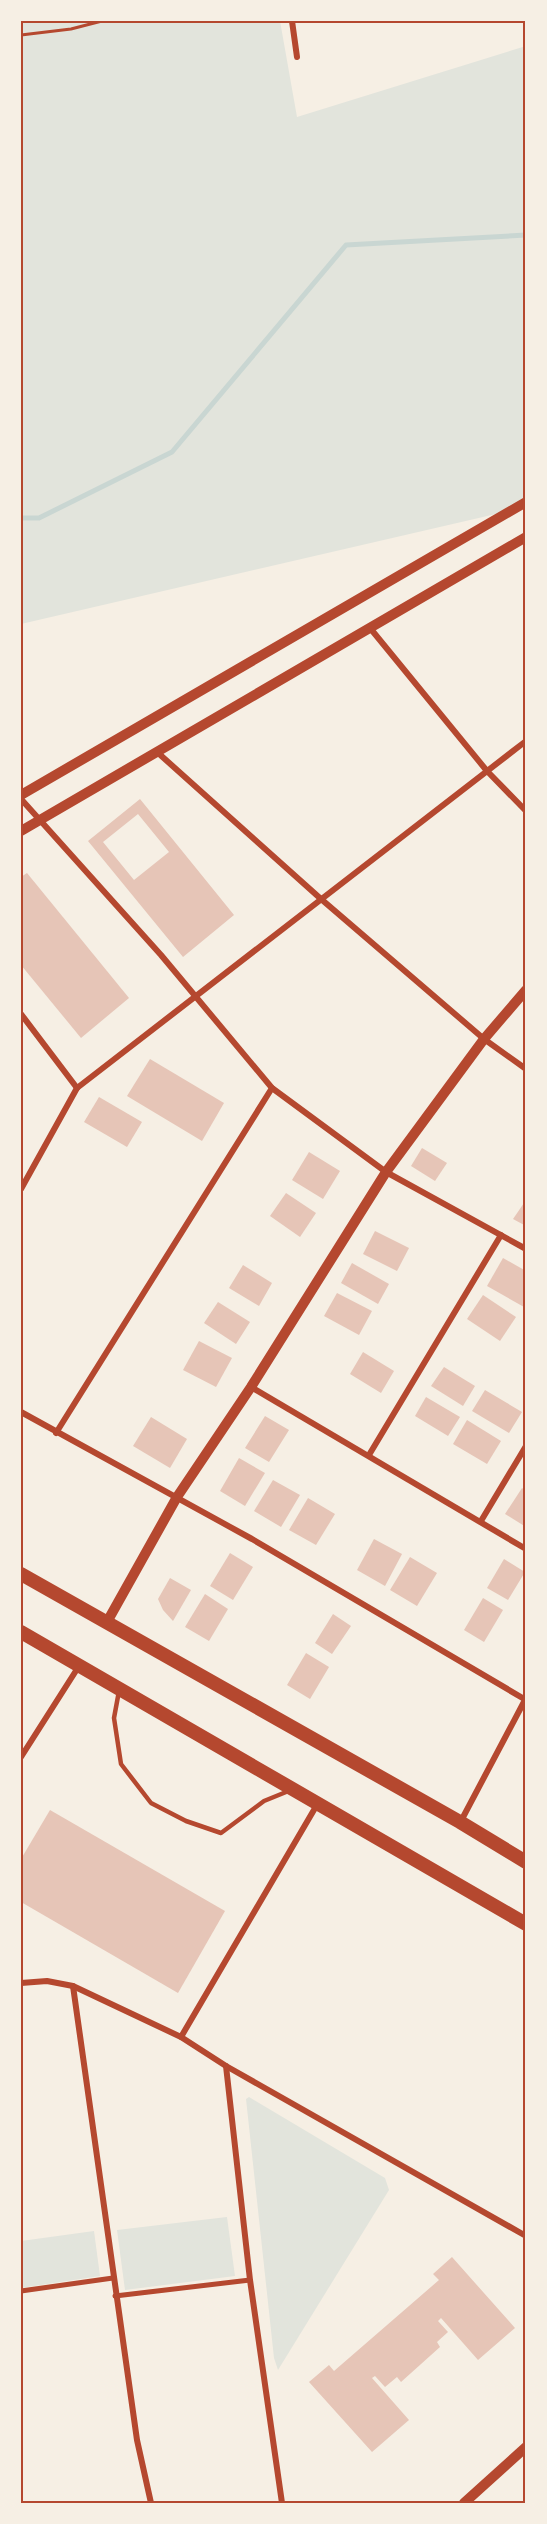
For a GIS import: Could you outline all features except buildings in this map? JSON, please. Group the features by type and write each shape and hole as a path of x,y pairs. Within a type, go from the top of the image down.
{"main road":[{"path":"21,1574 460,1822 526,1862"},
{"path":"21,1632 526,1924"}],"street":[{"path":"292,21 297,57"},
{"path":"526,502 21,797 39,821 161,955 272,1088 386,1172 526,1249"},
{"path":"21,831 526,537"},
{"path":"370,628 487,771 526,811"},
{"path":"21,1189 77,1088 526,741"},
{"path":"158,752 321,899 484,1039 526,1069"},
{"path":"107,1622 177,1497 251,1387 386,1172 484,1039 526,990"},
{"path":"21,1014 77,1088"},
{"path":"56,1433 272,1088"},
{"path":"369,1455 501,1235"},
{"path":"251,1387 526,1549"},
{"path":"21,1412 177,1497 526,1699 460,1822"},
{"path":"481,1521 526,1446"},
{"path":"21,1756 79,1666"},
{"path":"181,2037 318,1803"},
{"path":"21,1983 47,1982 73,1986 181,2037 226,2066 526,2236"},
{"path":"73,1986 115,2296 137,2440 151,2503"},
{"path":"226,2066 250,2280 282,2503"},
{"path":"21,2291 113,2278"},
{"path":"115,2296 250,2280"},
{"path":"464,2503 526,2447"}],"lane":[{"path":"120,1688 114,1718 121,1764 151,1803 186,1821 221,1833 264,1801 294,1789"}],"path":[{"path":"21,35 71,29 102,21"}],"shaded area":[{"path":"21,21 280,21 297,117 526,46 526,507 21,624"},
{"path":"249,2097 385,2178 389,2190 278,2370 274,2358 246,2099"},
{"path":"227,2217 235,2276 125,2290 117,2230"},
{"path":"94,2231 100,2276 21,2288 21,2241"}],"waterway":[{"path":"21,518 39,518 172,452 346,245 526,235"}]}
